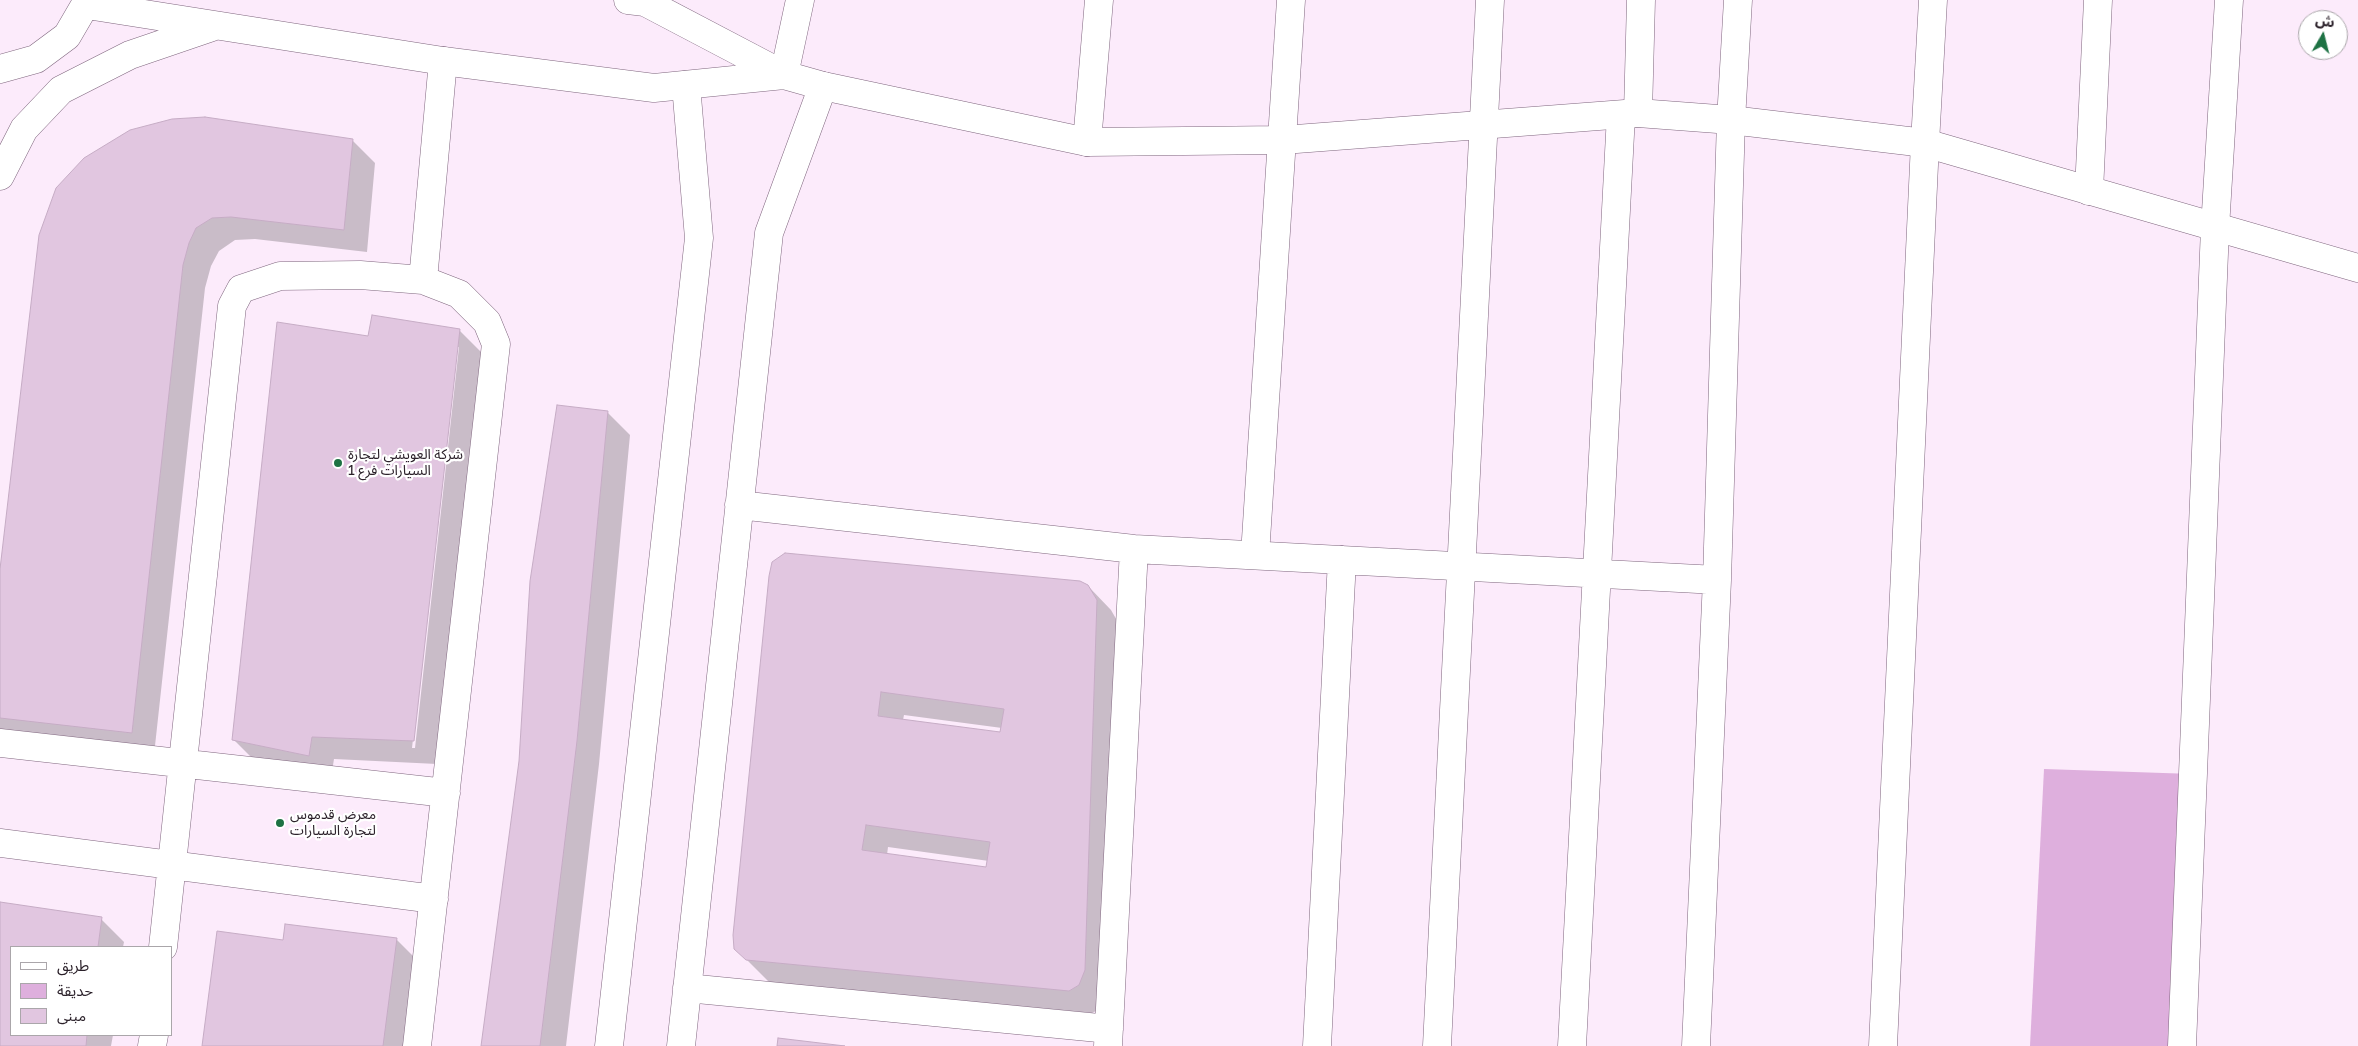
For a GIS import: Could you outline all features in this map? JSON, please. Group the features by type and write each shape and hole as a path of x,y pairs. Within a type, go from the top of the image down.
{"street":[{"path":"628,0 644,2 784,75 823,86 1087,142 1282,140 1629,114 1731,120 1925,143 2358,268"},
{"path":"784,75 800,0"},
{"path":"1087,142 1099,0"},
{"path":"1255,555 1291,0"},
{"path":"1437,1046 1490,0"},
{"path":"1572,1046 1596,574 1629,114 1641,0"},
{"path":"1696,1046 1717,580 1731,120 1738,0"},
{"path":"1883,1046 1933,0"},
{"path":"2089,191 2098,0"},
{"path":"2182,1046 2215,228 2230,0"},
{"path":"1,75 36,59 67,36 88,3 217,26 443,61 654,88 784,75"},
{"path":"0,176 24,129 61,90 130,55 217,26"},
{"path":"423,280 443,61"},
{"path":"609,1046 699,238 686,85"},
{"path":"681,1046 768,233 823,86"},
{"path":"163,946 232,306 241,289 280,276 360,275 423,280 459,294 487,322 496,344 417,1046"},
{"path":"739,505 1134,549 1717,580"},
{"path":"687,988 1109,1037 1134,549"},
{"path":"1317,1046 1342,560"},
{"path":"0,743 446,793"},
{"path":"0,843 434,899"}],"green space":[{"path":"2044,769 2193,774 2182,1046 2030,1046"}],"building":[{"path":"205,117 353,139 344,230 231,217 212,218 196,228 189,243 183,265 132,733 0,718 0,569 39,235 56,188 84,158 130,130 172,119"},
{"path":"372,315 460,329 414,741 312,737 309,756 232,740 277,322 368,336"},
{"path":"557,405 608,411 577,741 540,1046 481,1046 519,761 530,581"},
{"path":"785,553 1080,581 1088,585 1097,600 1085,970 1079,985 1069,991 746,960 734,949 733,935 769,576 772,562","holes":["881,692 1004,709 1000,732 878,716","866,825 990,842 986,867 862,850"]},
{"path":"0,902 102,917 98,946 10,946 10,1036 87,1036 86,1046 0,1046"},
{"path":"285,924 397,938 383,1046 202,1046 217,931 283,940"},
{"path":"778,1038 845,1046 777,1046"}],"place":[{"name":"شركة العويشي لتجارة السيارات فرع 1","path":"338,463"},
{"name":"معرض قدموس لتجارة السيارات","path":"280,823"}]}
